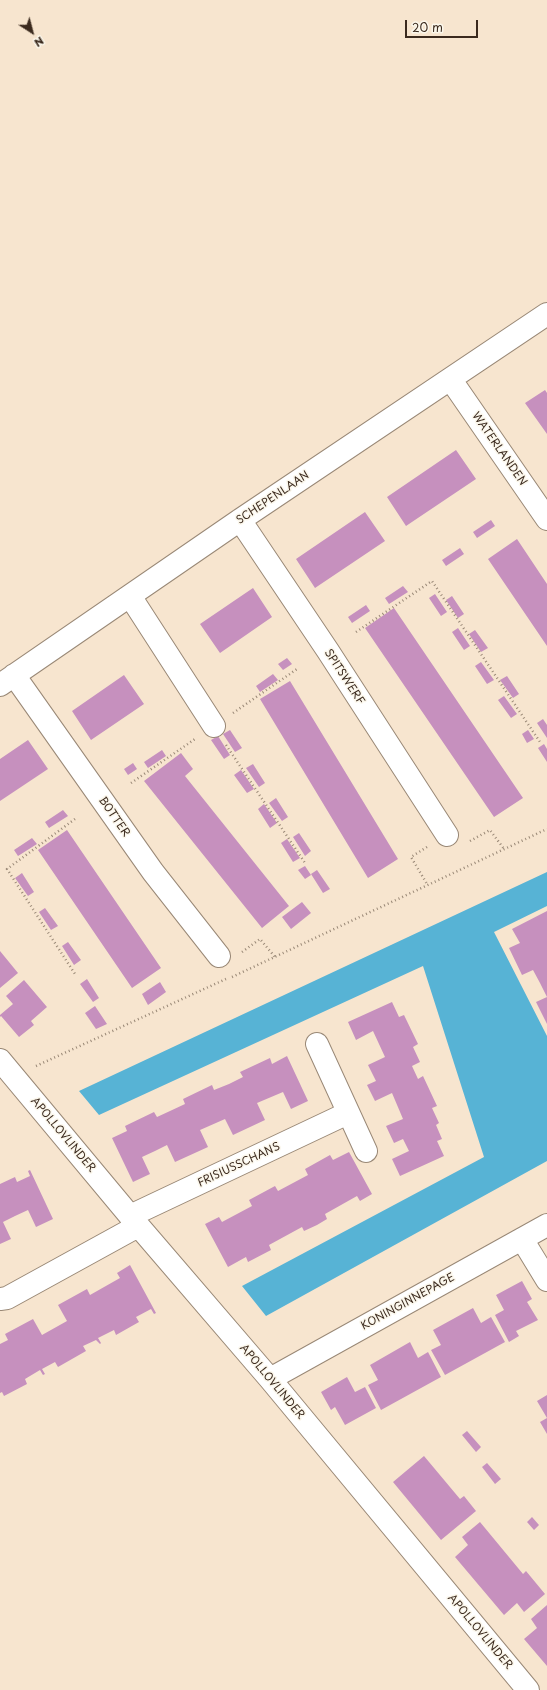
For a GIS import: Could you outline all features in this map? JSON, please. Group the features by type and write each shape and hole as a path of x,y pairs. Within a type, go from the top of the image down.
{"street":[{"name":"SCHEPENLAAN","path":"7,680 240,520 451,380 547,314"},
{"name":"WATERLANDEN","path":"451,380 547,519"},
{"name":"SPITSWERF","path":"240,520 328,651 446,835"},
{"path":"130,596 214,726"},
{"name":"BOTTER","path":"7,680 219,956"},
{"path":"317,1044 366,1151"},
{"name":"APOLLOVLINDER","path":"0,1060 134,1221 270,1379 528,1690"},
{"name":"FRISIUSSCHANS","path":"0,1299 7,1298 134,1221 348,1113"},
{"name":"KONINGINNEPAGE","path":"270,1379 547,1225"},
{"path":"522,1239 547,1280"}],"path":[{"path":"356,632 432,580 540,742"},
{"path":"214,726 305,863"},
{"path":"75,819 7,869 75,974"},
{"path":"14,1077 48,1060 275,957 547,829"},
{"path":"219,956 242,952 260,939 275,957"}],"water":[{"path":"547,872 547,906 494,932 547,1036 547,1161 266,1316 242,1286 484,1157 423,966 99,1115 79,1091"}],"building":[{"path":"545,390 547,393 547,434 525,403"},
{"path":"456,450 476,479 406,526 387,497"},
{"path":"365,512 385,541 315,588 296,559"},
{"path":"491,520 495,526 477,538 473,532"},
{"path":"517,539 547,584 547,646 488,559"},
{"path":"460,548 464,554 446,566 442,560"},
{"path":"403,586 408,592 389,604 385,598"},
{"path":"253,588 272,617 220,653 200,624"},
{"path":"435,594 447,612 441,616 429,598"},
{"path":"452,596 464,614 458,618 446,600"},
{"path":"366,605 370,611 352,623 348,617"},
{"path":"394,608 523,798 494,817 365,628"},
{"path":"458,628 470,646 464,650 452,632"},
{"path":"475,630 488,648 481,652 469,634"},
{"path":"287,658 292,664 283,670 278,664"},
{"path":"481,662 494,680 487,684 475,666"},
{"path":"273,674 278,680 260,692 256,686"},
{"path":"124,675 144,704 91,740 72,711"},
{"path":"507,676 519,694 513,698 500,680"},
{"path":"290,681 398,859 368,878 260,699"},
{"path":"504,696 517,714 511,718 498,700"},
{"path":"543,719 547,725 547,738 537,723"},
{"path":"230,730 242,748 235,752 223,734"},
{"path":"528,730 534,739 527,743 522,734"},
{"path":"218,736 230,755 224,759 211,740"},
{"path":"28,740 48,769 0,801 0,759"},
{"path":"544,744 547,749 547,762 538,748"},
{"path":"162,750 166,756 148,768 144,762"},
{"path":"181,753 193,769 185,776 289,906 262,928 144,781"},
{"path":"133,763 137,769 128,775 124,769"},
{"path":"253,764 265,783 259,787 246,768"},
{"path":"241,770 254,789 247,793 234,775"},
{"path":"276,798 288,817 282,821 269,803"},
{"path":"264,804 277,823 270,828 258,809"},
{"path":"63,810 68,816 49,828 45,822"},
{"path":"67,830 161,968 132,988 38,850"},
{"path":"299,833 311,851 305,856 293,837"},
{"path":"32,838 37,844 18,856 14,850"},
{"path":"287,839 300,858 293,862 281,843"},
{"path":"305,866 311,875 305,879 298,870"},
{"path":"317,870 330,889 323,893 311,874"},
{"path":"22,873 34,892 28,896 15,878"},
{"path":"302,902 311,913 291,929 282,917"},
{"path":"45,908 58,926 51,930 39,912"},
{"path":"547,911 547,997 533,970 522,975 509,948 520,943 512,929"},
{"path":"68,942 81,960 74,965 62,946"},
{"path":"0,951 18,973 0,988"},
{"path":"87,979 99,998 93,1002 80,984"},
{"path":"24,980 47,1007 31,1021 34,1025 19,1037 1,1016 0,1017 0,1015 13,1004 6,996"},
{"path":"160,982 166,992 148,1005 142,994"},
{"path":"547,997 547,1024 536,1002"},
{"path":"392,1002 399,1017 404,1015 418,1044 413,1047 420,1062 412,1066 418,1079 423,1076 437,1106 432,1108 439,1123 436,1125 442,1139 437,1141 444,1156 400,1176 392,1159 409,1151 403,1139 394,1143 386,1126 403,1119 392,1093 375,1101 367,1085 376,1081 368,1065 385,1057 373,1031 356,1040 348,1022"},
{"path":"95,1006 107,1024 96,1029 85,1013"},
{"path":"287,1056 308,1101 291,1109 283,1092 257,1103 265,1120 233,1135 225,1119 200,1130 208,1147 175,1162 167,1145 142,1157 150,1174 133,1182 112,1138 127,1131 125,1126 154,1112 157,1117 185,1104 183,1099 212,1085 214,1090 229,1084 243,1077 240,1072 270,1058 272,1064"},
{"path":"349,1152 372,1194 360,1201 357,1196 325,1214 327,1219 317,1225 304,1231 302,1227 269,1245 271,1250 248,1262 246,1257 228,1267 205,1224 219,1217 222,1222 252,1206 249,1200 275,1186 278,1191 308,1175 305,1169 330,1155 333,1160"},
{"path":"30,1170 53,1219 36,1227 28,1210 15,1216 3,1222 11,1239 0,1244 0,1184 15,1177 17,1182 30,1176 28,1171"},
{"path":"130,1265 156,1313 154,1314 151,1309 136,1317 139,1322 116,1335 114,1330 98,1338 101,1343 100,1344 96,1340 83,1346 86,1351 58,1367 55,1362 42,1369 45,1374 43,1375 40,1370 25,1379 27,1384 4,1396 2,1392 0,1393 0,1344 8,1340 5,1334 33,1319 42,1335 67,1321 58,1305 87,1289 90,1295 120,1278 117,1273"},
{"path":"522,1281 532,1299 527,1302 538,1320 516,1331 519,1336 509,1342 495,1315 504,1310 496,1295"},
{"path":"473,1308 481,1323 491,1317 505,1342 445,1375 431,1350 441,1345 433,1330"},
{"path":"410,1342 418,1358 428,1352 441,1377 381,1410 368,1385 378,1380 370,1365"},
{"path":"347,1377 355,1392 365,1387 376,1408 345,1425 335,1407 331,1410 321,1392"},
{"path":"547,1395 547,1418 537,1401"},
{"path":"547,1418 547,1434 540,1422"},
{"path":"467,1431 481,1447 476,1452 462,1435"},
{"path":"424,1456 460,1499 464,1496 476,1511 441,1540 393,1482"},
{"path":"487,1463 501,1479 495,1484 482,1467"},
{"path":"532,1517 539,1525 534,1530 527,1522"},
{"path":"480,1522 523,1574 526,1571 545,1594 524,1612 517,1603 504,1615 455,1557 468,1545 462,1537"},
{"path":"547,1605 547,1666 524,1639 537,1628 531,1619"}]}
